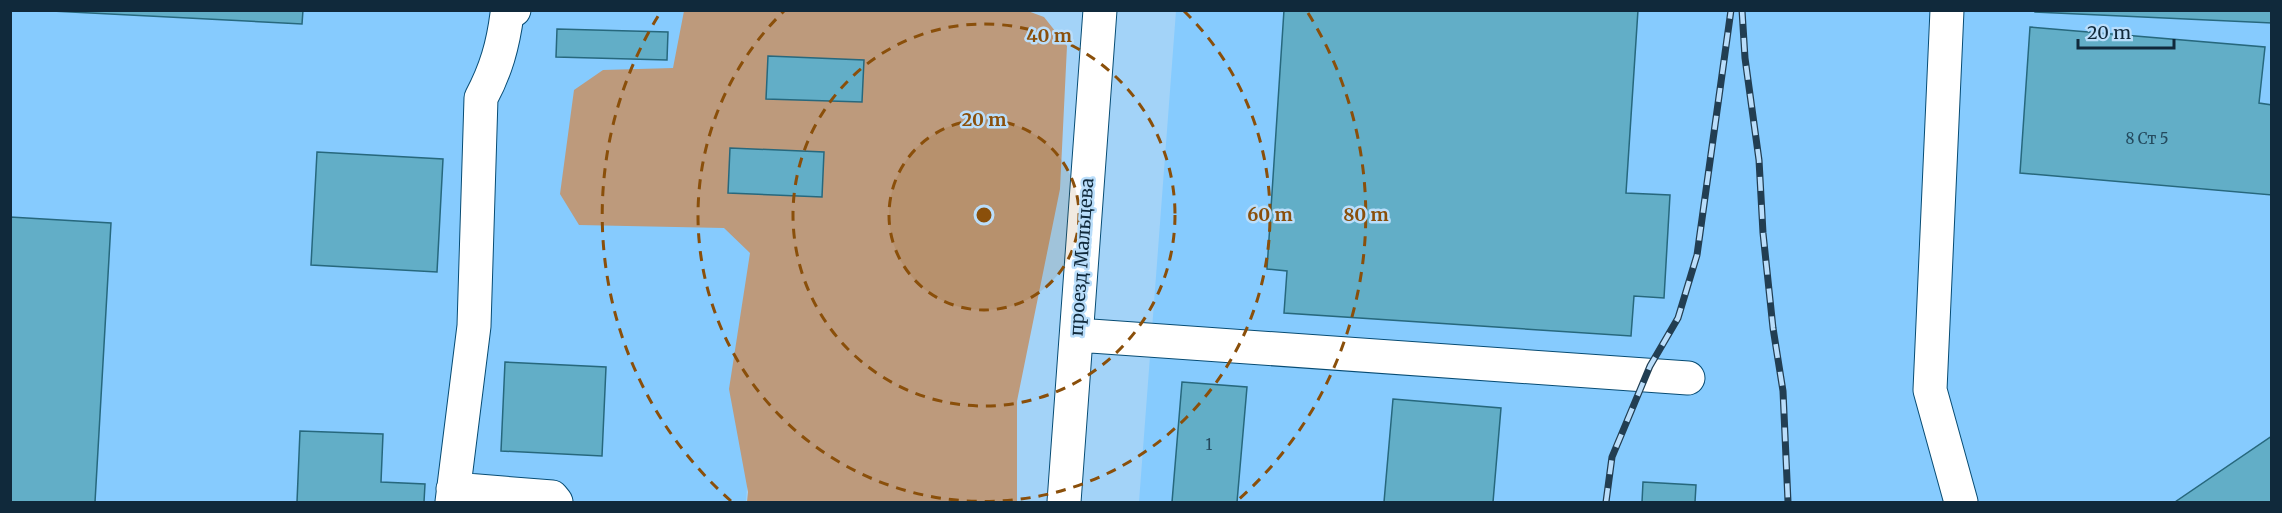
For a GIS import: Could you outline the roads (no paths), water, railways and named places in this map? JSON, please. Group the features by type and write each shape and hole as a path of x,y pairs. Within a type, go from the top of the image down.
{"street":[{"path":"514,10 507,14 503,46 495,73 482,98 474,326 453,496 552,496 556,502"},
{"name":"проезд Мальцева","path":"1064,502 1100,10"},
{"path":"1947,10 1930,390 1961,502"},
{"path":"1077,335 1688,378"}],"railway":[{"path":"1606,502 1612,457 1650,366 1678,318 1697,255 1731,10"},
{"path":"1742,10 1745,58 1759,160 1763,233 1773,328 1783,391 1788,502"}]}
